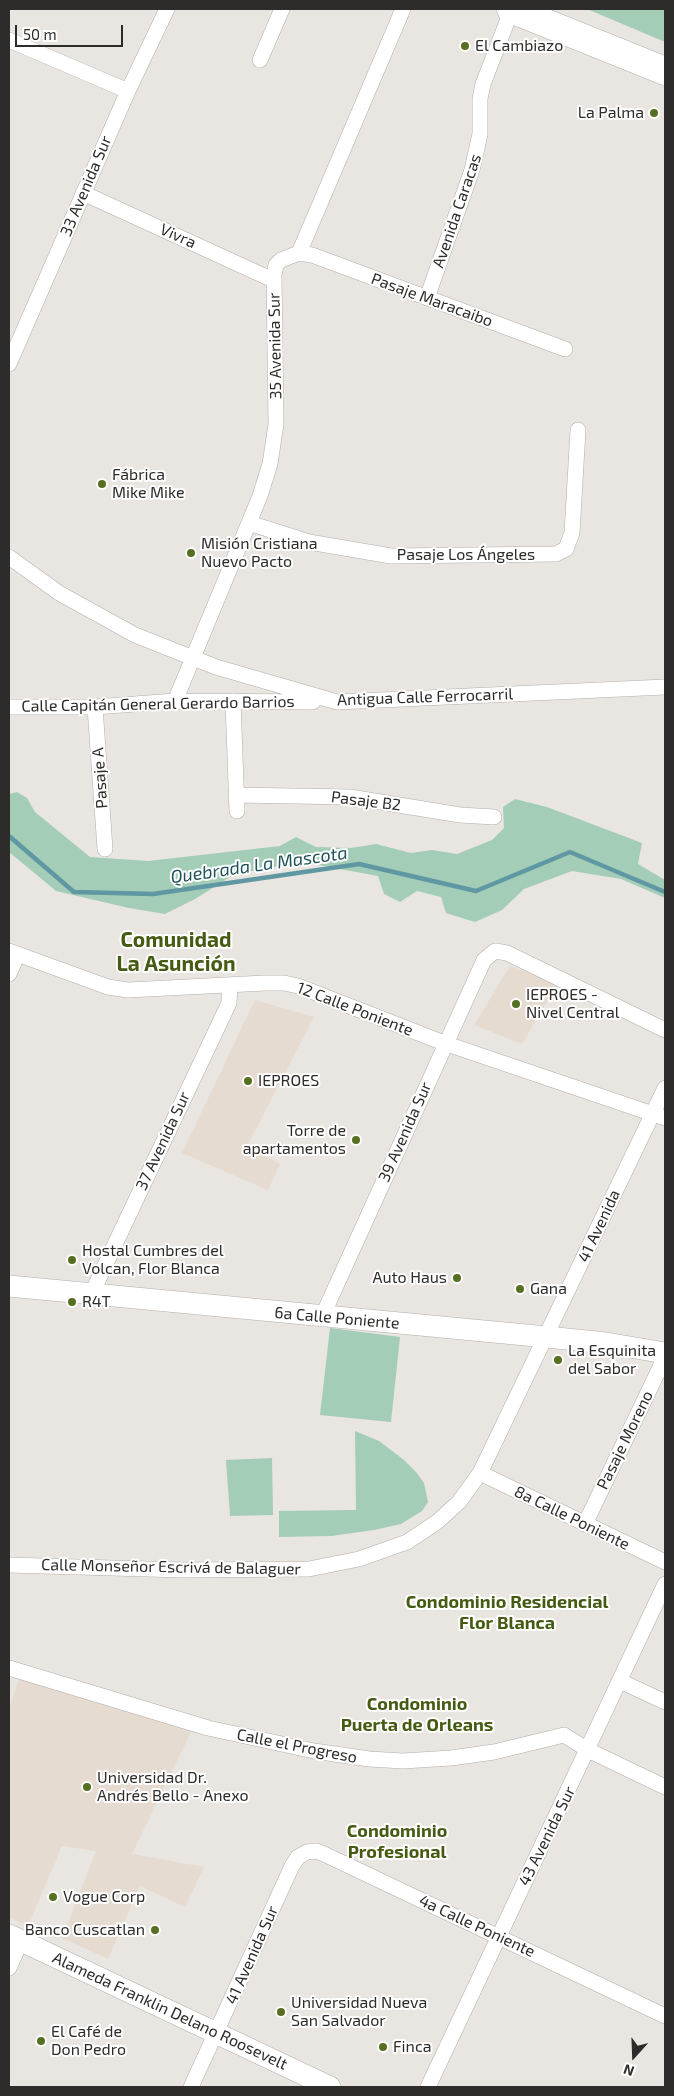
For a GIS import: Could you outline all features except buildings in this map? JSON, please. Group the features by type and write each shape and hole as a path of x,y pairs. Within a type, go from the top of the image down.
{"highway":[{"path":"511,9 665,71"}],"street":[{"name":"33 Avenida Sur","path":"9,364 128,91 167,9"},
{"path":"260,60 282,9"},
{"path":"299,253 403,9"},
{"name":"Avenida Caracas","path":"427,298 474,163 480,134 480,99 483,84 511,9"},
{"path":"9,40 128,91"},
{"name":"Vivra","path":"83,193 273,280"},
{"name":"35 Avenida Sur","path":"175,701 265,482 276,435 273,280 275,268 279,262 299,253"},
{"name":"Pasaje Maracaibo","path":"299,253 312,255 565,349"},
{"name":"Pasaje Los Ángeles","path":"248,523 309,542 391,556 556,554 566,549 572,532 578,430"},
{"name":"Antigua Calle Ferrocarril","path":"9,557 59,593 92,613 135,635 192,659 338,702 665,687"},
{"name":"Calle Capitán General Gerardo Barrios","path":"9,707 95,708 175,701 338,702"},
{"path":"233,701 237,811"},
{"name":"Pasaje A","path":"95,708 105,849"},
{"name":"Pasaje B2","path":"236,795 350,797 460,816 494,817"},
{"name":"39 Avenida Sur","path":"322,1317 444,1043 484,960 495,951 506,953 665,1030"},
{"path":"9,974 13,953"},
{"name":"12 Calle Poniente","path":"13,953 108,987 128,990 284,983 298,986 444,1043 659,1115"},
{"name":"37 Avenida Sur","path":"90,1295 228,1003 230,985"},
{"name":"41 Avenida","path":"480,1473 659,1115 665,1088"},
{"name":"6a Calle Poniente","path":"9,1286 606,1343 665,1353"},
{"name":"Pasaje Moreno","path":"586,1524 665,1357"},
{"name":"8a Calle Poniente","path":"480,1473 665,1562"},
{"name":"Calle Monseñor Escrivá de Balaguer","path":"9,1565 182,1570 309,1569 359,1559 407,1542 437,1522 459,1502 480,1473"},
{"name":"43 Avenida Sur","path":"428,2087 665,1584"},
{"name":"Calle el Progreso","path":"9,1668 208,1728 334,1755 385,1760 445,1758 494,1752 564,1735 588,1750"},
{"path":"620,1681 665,1702"},
{"path":"588,1750 665,1787"},
{"name":"4a Calle Poniente","path":"292,1866 302,1854 316,1851 665,2016"},
{"name":"41 Avenida Sur","path":"192,2087 292,1866"},
{"name":"Alameda Franklin Delano Roosevelt","path":"13,1949 330,2087"},
{"name":"Alameda Franklin Delano Roosevelt","path":"214,2038 302,2087"}],"shaded area":[{"name":"IEPROES - Nivel Central","path":"510,966 558,983 522,1044 474,1025"},
{"name":"IEPROES","path":"255,1000 314,1017 247,1146 280,1164 268,1190 182,1153"},
{"name":"Universidad Dr. Andrés Bello - Anexo","path":"19,1679 193,1728 132,1854 204,1867 185,1907 140,1886 108,1959 62,1938 96,1851 62,1846 28,1926 9,1917 9,1708"}],"green space":[{"path":"587,9 665,9 665,42"},
{"path":"17,792 27,798 35,812 90,857 148,861 280,846 296,837 316,847 351,848 376,844 411,853 432,850 457,854 492,840 504,828 503,807 515,799 547,807 642,843 638,864 665,880 665,898 621,879 572,871 524,889 502,910 475,922 446,913 441,897 417,891 400,902 384,894 378,876 302,862 235,874 195,899 165,914 129,908 56,891 9,852 9,794"},
{"path":"330,1328 400,1337 391,1422 320,1415"},
{"path":"355,1431 379,1441 416,1472 424,1483 428,1502 422,1511 401,1524 374,1530 331,1536 279,1537 279,1511 356,1510"},
{"path":"272,1458 273,1515 230,1516 226,1460"}],"waterway":[{"name":"Quebrada La Mascota","path":"9,836 74,892 153,894 359,864 476,891 570,852 665,892"}],"place":[{"name":"El Cambiazo","path":"465,46"},
{"name":"La Palma","path":"654,113"},
{"name":"Fábrica Mike Mike","path":"102,484"},
{"name":"Misión Cristiana Nuevo Pacto","path":"191,553"},
{"name":"IEPROES - Nivel Central","path":"516,1004"},
{"name":"IEPROES","path":"248,1081"},
{"name":"Torre de apartamentos","path":"356,1140"},
{"name":"Hostal Cumbres del Volcan, Flor Blanca","path":"72,1260"},
{"name":"Auto Haus","path":"457,1278"},
{"name":"Gana","path":"520,1289"},
{"name":"R4T","path":"72,1302"},
{"name":"La Esquinita del Sabor","path":"558,1360"},
{"name":"Universidad Dr. Andrés Bello - Anexo","path":"87,1787"},
{"name":"Vogue Corp","path":"53,1897"},
{"name":"Banco Cuscatlan","path":"155,1930"},
{"name":"Universidad Nueva San Salvador","path":"281,2012"},
{"name":"El Café de Don Pedro","path":"41,2041"},
{"name":"Finca","path":"383,2047"}],"district":[{"name":"Comunidad La Asunción","path":"176,952"},
{"name":"Condominio Residencial Flor Blanca","path":"507,1612"},
{"name":"Condominio Puerta de Orleans","path":"417,1714"},
{"name":"Condominio Profesional","path":"397,1841"}]}
